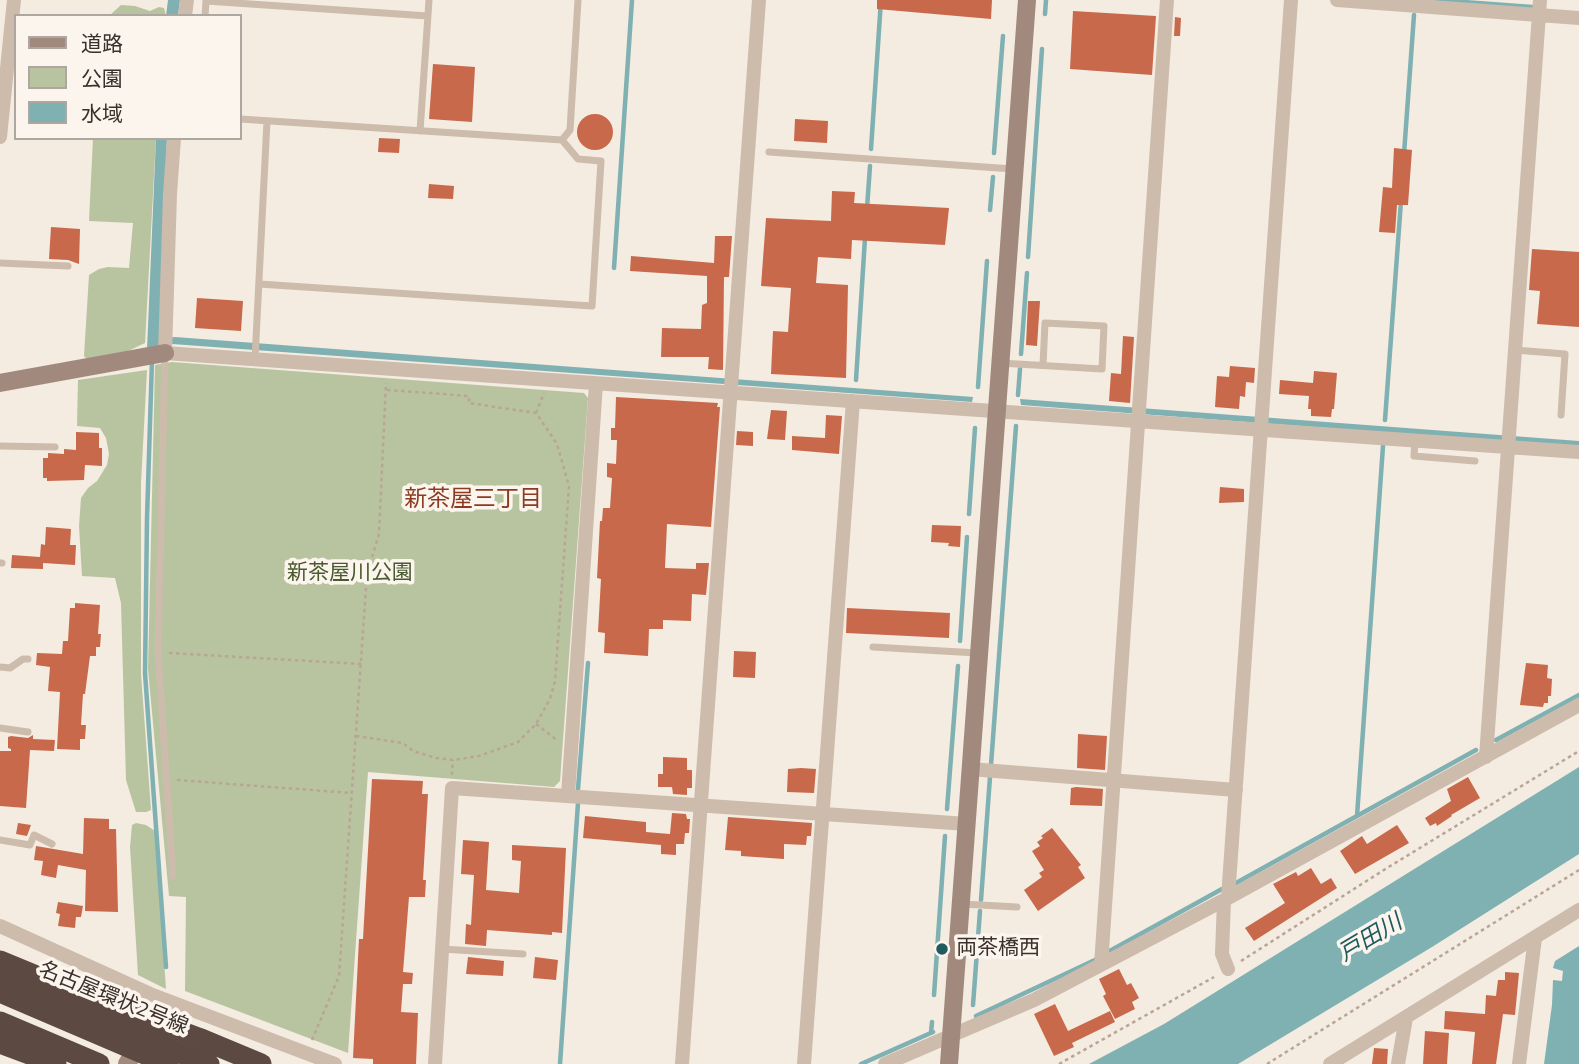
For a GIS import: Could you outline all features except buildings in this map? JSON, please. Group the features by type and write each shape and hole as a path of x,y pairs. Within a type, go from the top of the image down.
{"highway":[{"path":"0,961 261,1064"},
{"name":"名古屋環状2号線","path":"0,978 71,1011 209,1064"},
{"path":"0,992 168,1064"},
{"path":"0,1022 99,1064"},
{"path":"0,1043 56,1064"},
{"path":"0,1058 16,1064"}],"street":[{"path":"0,137 14,0"},
{"path":"682,1064 759,0"},
{"path":"949,1064 1027,0"},
{"path":"1101,965 1167,0"},
{"path":"1228,969 1222,954 1236,790 1291,0"},
{"path":"1337,0 1539,7 1579,18"},
{"path":"1486,757 1539,7"},
{"path":"165,345 174,140"},
{"path":"0,383 144,357 165,345 387,369 596,384 731,385 853,401 996,411 1138,414 1261,422 1415,440 1507,441 1579,452"},
{"path":"568,795 596,384"},
{"path":"804,1064 853,401"},
{"path":"884,1064 1034,1000 1226,899 1579,705"},
{"path":"970,769 1236,790"},
{"path":"435,1064 452,788 967,824"},
{"path":"1329,1064 1579,911"},
{"path":"0,926 150,994 335,1064"},
{"path":"1519,1064 1535,938"},
{"path":"127,1064 133,1036 150,994"},
{"path":"1398,1064 1406,1017"},
{"path":"107,1064 133,1036"}],"lane":[{"path":"420,131 429,0"},
{"path":"562,140 570,130 579,0"},
{"path":"205,14 206,1 428,16"},
{"path":"242,119 562,140 578,159 601,160 592,306 259,285"},
{"path":"255,356 267,121"},
{"path":"769,152 1014,169"},
{"path":"0,263 68,267"},
{"path":"999,363 1102,369 1104,326 1045,323 1043,365"},
{"path":"165,345 158,652 173,876"},
{"path":"1514,350 1566,354 1561,415"},
{"path":"1415,440 1414,456 1475,461"},
{"path":"0,446 55,447"},
{"path":"873,647 979,653"},
{"path":"0,667 10,668 23,659 28,659"},
{"path":"0,728 28,732"},
{"path":"0,840 30,845 34,835 52,844"},
{"path":"960,904 1017,907"},
{"path":"442,949 523,954"}],"path":[{"path":"306,1053 338,976 367,574 379,534 387,369"},
{"path":"536,413 549,381"},
{"path":"356,736 403,743 413,751 436,758 453,760 479,756 518,742 536,724 550,699 555,681 569,486 557,444 536,413 468,403 469,396 386,390"},
{"path":"158,652 361,664"},
{"path":"536,724 555,741 571,742"},
{"path":"1059,1064 1228,969 1579,751"},
{"path":"167,779 352,793"},
{"path":"1267,1064 1579,870"}],"green space":[{"path":"121,5 150,11 164,8 166,14 111,14"},
{"path":"93,140 156,140 145,343 128,351 87,359 84,356 89,275 108,267 129,268 133,223 89,221"},
{"name":"新茶屋川公園","path":"172,362 584,393 588,398 560,781 554,787 368,772 348,1053 185,991 186,897 169,896 148,669 155,365"},
{"path":"147,370 141,483 141,674 151,810 136,812 126,780 121,603 115,578 82,576 79,526 81,498 97,481 107,465 109,454 106,438 100,428 77,426 78,380"},
{"path":"136,823 155,831 166,989 138,975 130,847 132,825"}],"water":[{"path":"168,0 180,0 178,14 166,14"},
{"path":"156,140 167,140 160,339 175,337 973,397 972,402 172,344 147,350"},
{"path":"1020,399 1579,441 1579,447 1021,405"},
{"name":"戸田川","path":"1579,767 1579,854 1432,947 1238,1064 1089,1064 1164,1024"},
{"path":"1579,946 1579,1064 1544,1064 1553,980 1562,981 1563,971 1553,968 1555,961"}],"waterway":[{"path":"614,268 632,0"},
{"path":"871,149 881,0"},
{"path":"1045,14 1046,0"},
{"path":"1436,0 1532,7"},
{"path":"1404,154 1414,15"},
{"path":"994,153 1003,36"},
{"path":"1028,257 1042,49"},
{"path":"867,208 870,166"},
{"path":"990,210 993,177"},
{"path":"1385,420 1401,201"},
{"path":"856,380 865,238"},
{"path":"978,387 987,261"},
{"path":"1021,354 1027,273"},
{"path":"152,360 145,673 166,967"},
{"path":"1018,395 1020,369"},
{"path":"991,765 1016,426"},
{"path":"969,514 975,428"},
{"path":"1357,816 1383,446"},
{"path":"960,641 967,537"},
{"path":"578,789 588,663"},
{"path":"947,809 958,666"},
{"path":"1496,740 1579,695"},
{"path":"1236,883 1476,750"},
{"path":"981,900 990,777"},
{"path":"560,1064 578,803"},
{"path":"934,995 945,836"},
{"path":"1106,953 1222,889"},
{"path":"973,1005 980,911"},
{"path":"976,1016 1097,959"},
{"path":"931,1033 932,1022"},
{"path":"861,1064 933,1032"}],"place":[{"name":"両茶橋西","path":"942,949"}],"district":[{"name":"新茶屋三丁目","path":"473,500"}]}
